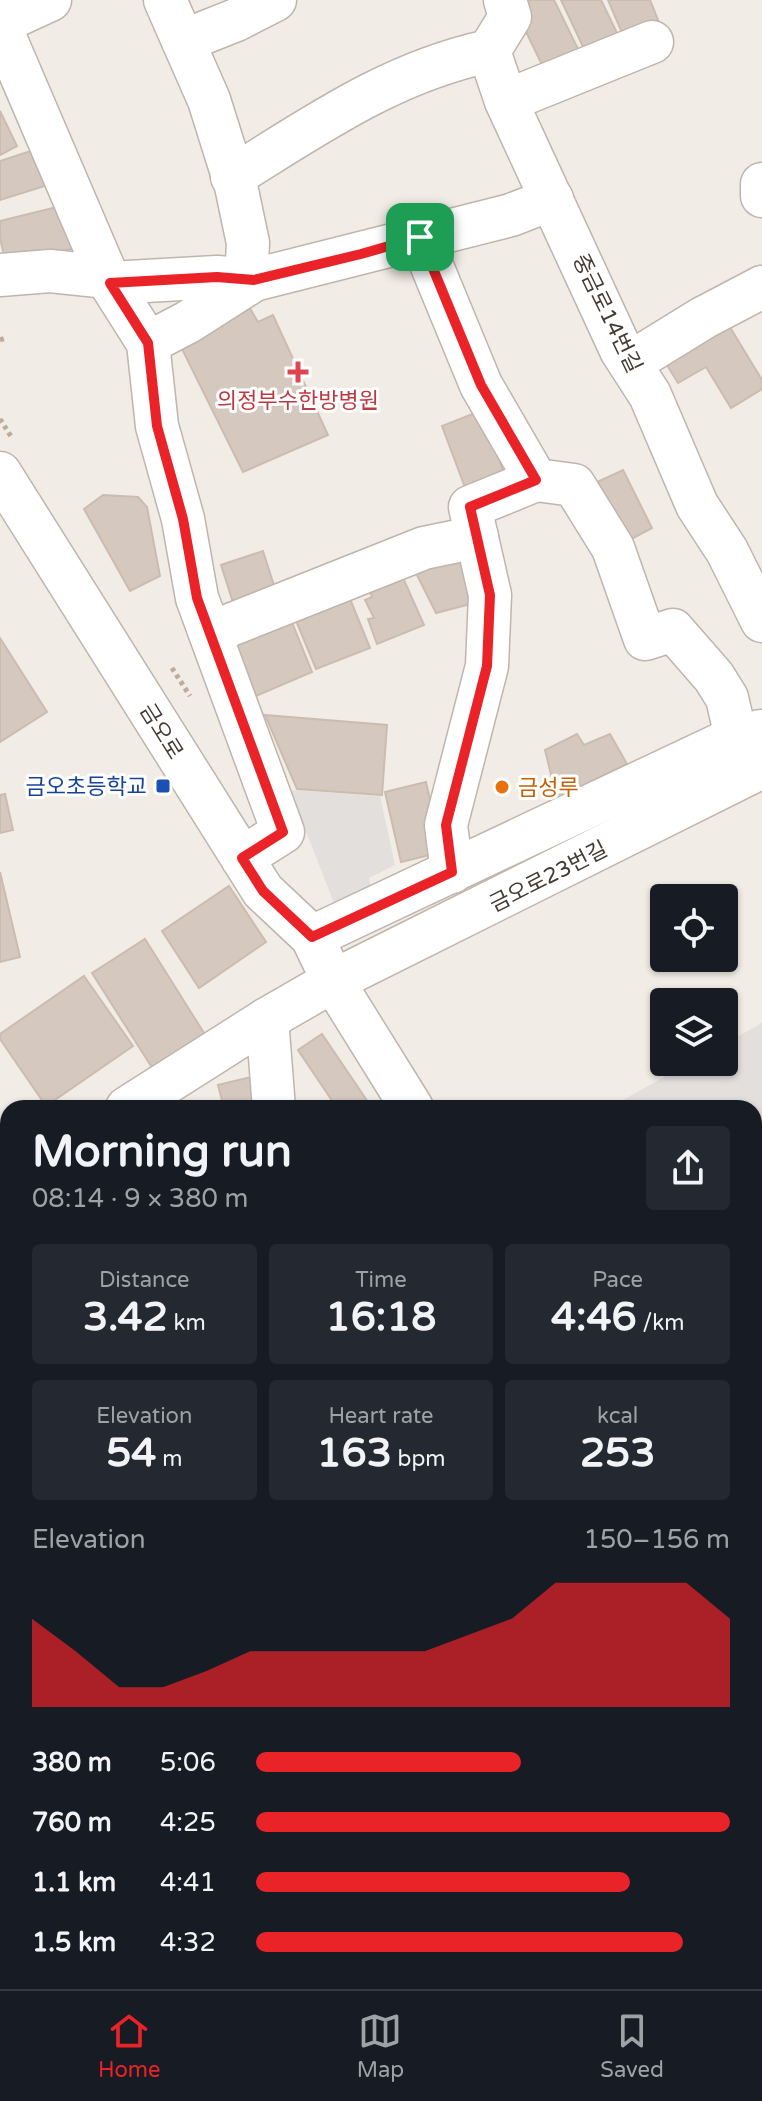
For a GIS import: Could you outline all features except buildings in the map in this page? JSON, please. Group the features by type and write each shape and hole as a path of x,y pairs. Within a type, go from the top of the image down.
{"street":[{"path":"50,0 0,24 109,280 148,343 157,426 183,519 197,598 283,832 242,858"},
{"path":"165,0 209,100 248,243 250,280"},
{"path":"183,41 275,0"},
{"path":"232,177 341,109 411,74 489,51 510,17 505,0"},
{"path":"506,101 652,42"},
{"name":"중금로14번길","path":"489,51 506,101 621,350 650,395 697,505 727,551 762,621"},
{"path":"762,184 762,196"},
{"path":"0,275 50,271 109,280 217,277 250,280 511,215 552,199"},
{"path":"420,237 481,385 536,480"},
{"path":"148,343 188,322 250,280"},
{"path":"630,363 703,318 762,287"},
{"name":"금오로","path":"0,473 263,891 312,937 333,981 407,1100"},
{"path":"312,937 452,872 753,745 714,677 673,630 645,639 613,548 574,485 536,480 470,507 490,595 487,666 446,825 452,872"},
{"path":"210,633 424,548 477,537"},
{"name":"금오로23번길","path":"333,981 753,745"},
{"path":"140,1100 333,981"},
{"path":"267,1019 273,1100"}],"shaded area":[{"path":"290,790 380,796 395,865 369,878 377,926 346,934"},
{"path":"762,1023 762,1100 623,1100 666,1076 738,1076 738,1036"}],"place":[{"name":"의정부수한방병원","path":"298,372"},
{"name":"금오초등학교","path":"163,786"},
{"name":"금성루","path":"502,787"}],"route":[{"path":"420,237 481,385 536,480 470,507 490,595 487,666 446,825 452,872 312,937 263,891 242,858 283,832 197,598 183,519 157,426 148,343 110,283 217,277 254,280 420,237"}]}
